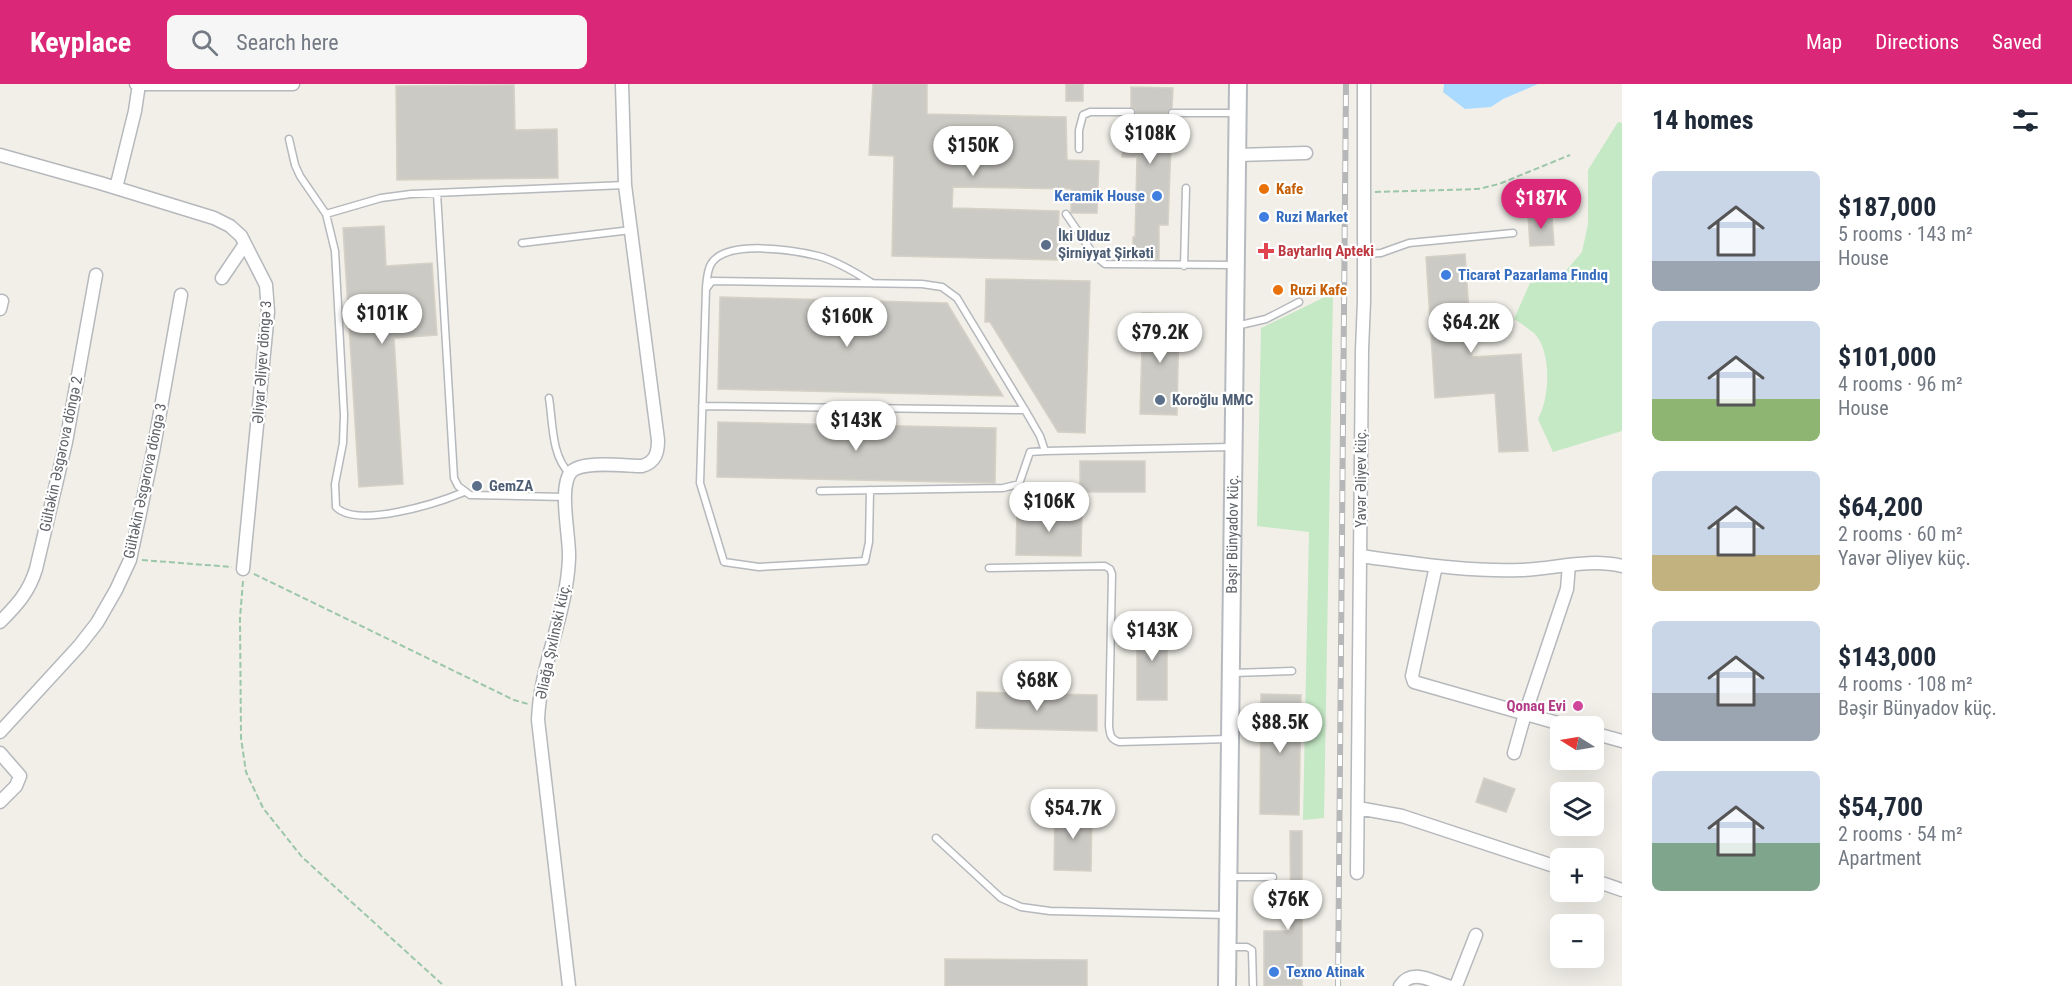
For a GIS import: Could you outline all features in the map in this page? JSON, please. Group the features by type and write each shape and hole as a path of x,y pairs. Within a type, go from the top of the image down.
{"street":[{"path":"116,188 135,111 137,84 293,84"},
{"path":"570,474 579,466 587,465 642,466 649,464 656,457 658,449 625,185 622,84"},
{"name":"Bəşir Bünyadov küç.","path":"1227,986 1238,84"},
{"name":"Yavər Əliyev küç.","path":"1356,873 1364,301 1364,84"},
{"path":"1237,155 1306,153"},
{"name":"Əliyar Əliyev döngə 3","path":"0,155 214,218 230,226 241,236 266,285 268,312 243,569"},
{"path":"222,278 245,244"},
{"name":"Gültəkin Əsgərova döngə 2","path":"0,622 23,598 36,569 66,442 96,274"},
{"name":"Gültəkin Əsgərova döngə 3","path":"0,732 79,646 97,623 130,560 149,474 181,295"},
{"name":"Əliağa Şıxlinski küç.","path":"569,986 540,733 539,706 542,680 567,578 569,539 566,487 570,474"},
{"path":"1360,556 1436,566 1521,570 1604,563 1622,566"},
{"path":"1514,753 1567,589 1569,565"},
{"path":"1436,566 1412,676 1414,682 1550,721"},
{"path":"1604,736 1622,741"},
{"path":"0,753 20,776 16,786 0,802"},
{"path":"1358,808 1402,816 1550,865"},
{"path":"1604,884 1622,890"},
{"path":"1456,986 1476,935"},
{"path":"1400,986 1406,978 1413,976 1448,986"}],"lane":[{"path":"1079,149 1079,130 1083,115 1090,112 1131,112"},
{"path":"1172,113 1238,113"},
{"path":"289,139 300,176 326,214 335,251 344,415 343,443 334,484 336,507 349,515 389,514 450,498 464,492"},
{"path":"326,214 381,198 437,193 625,185"},
{"path":"1184,266 1186,188"},
{"path":"437,193 454,478 458,486 470,495 566,496"},
{"path":"1066,214 1094,255 1105,264 1236,265"},
{"path":"522,243 631,230"},
{"path":"1363,254 1381,253 1409,243 1513,233"},
{"path":"870,490 869,542 865,561 759,567 724,562 700,483 706,289 710,265 716,258 738,249 786,250 818,256 840,264 873,283"},
{"path":"706,289 712,281 922,284 942,287 957,298 1040,436 1045,451"},
{"path":"1235,326 1266,319 1299,302"},
{"path":"549,398 558,455 564,468 570,474"},
{"path":"702,406 1025,410"},
{"path":"820,491 1003,488 1019,484 1030,452 1234,447"},
{"path":"989,568 1105,566 1110,569 1112,574 1110,736 1119,742 1230,740"},
{"path":"1231,673 1292,670"},
{"path":"936,838 1001,898 1021,907 1050,911 1228,915"},
{"path":"1228,877 1273,877"},
{"path":"1228,947 1247,947 1252,950 1253,986"}],"path":[{"path":"1363,192 1478,189 1499,184 1570,155"},
{"path":"130,560 187,562 243,569 514,700 539,706"},
{"path":"243,569 240,618 241,738 246,772 263,808 302,857 444,986"}],"green space":[{"path":"1618,122 1622,123 1622,431 1553,452 1538,419 1547,387 1544,351 1534,333 1514,319 1530,283 1559,279 1582,252 1588,224 1588,170"},
{"path":"1333,293 1324,818 1303,820 1309,532 1257,526 1261,328"}],"water":[{"path":"1444,84 1538,84 1503,99 1491,107 1465,109 1443,92"}],"building":[{"path":"873,84 927,84 927,114 1066,117 1067,160 1099,161 1097,213 1071,213 1071,189 953,187 952,208 1059,211 1057,260 892,256 894,156 869,155"},
{"path":"1066,84 1083,84 1083,101 1066,101"},
{"path":"514,85 515,130 557,129 558,178 397,180 396,86"},
{"path":"1131,87 1173,88 1172,108 1167,112 1172,118 1168,225 1159,225 1159,259 1133,259 1137,157 1122,157 1123,120 1131,121 1131,117 1136,113 1131,107"},
{"path":"1552,215 1554,245 1530,246 1528,216"},
{"path":"384,226 386,266 432,263 437,335 394,338 403,484 359,487 343,228"},
{"path":"1465,254 1472,357 1521,354 1528,451 1499,452 1495,393 1435,398 1426,257"},
{"path":"986,279 1090,281 1085,433 1058,432 990,322 985,322"},
{"path":"720,297 947,303 1003,396 718,389"},
{"path":"1143,313 1179,314 1177,415 1140,414"},
{"path":"718,422 996,428 995,483 717,477"},
{"path":"1080,461 1145,461 1145,492 1080,492"},
{"path":"1017,510 1082,511 1081,556 1016,555"},
{"path":"1137,625 1167,625 1167,700 1137,700"},
{"path":"977,692 1097,695 1097,731 976,728"},
{"path":"1261,694 1301,695 1299,815 1260,814"},
{"path":"1484,778 1515,789 1506,812 1476,802"},
{"path":"1055,808 1092,809 1091,871 1054,870"},
{"path":"1290,831 1302,831 1302,986 1264,986 1264,931 1291,931"},
{"path":"945,959 1087,960 1087,986 945,986"}],"railway":[{"path":"1338,986 1346,84"}],"place":[{"name":"Kafe","path":"1264,189"},
{"name":"Keramik House","path":"1157,196"},
{"name":"Ruzi Market","path":"1264,217"},
{"name":"İki Ulduz Şirniyyat Şirkəti","path":"1046,245"},
{"name":"Baytarlıq Apteki","path":"1266,251"},
{"name":"Ticarət Pazarlama Fındıq","path":"1446,275"},
{"name":"Ruzi Kafe","path":"1278,290"},
{"name":"Koroğlu MMC","path":"1160,400"},
{"name":"GemZA","path":"477,486"},
{"name":"Qonaq Evi","path":"1578,706"},
{"name":"Texno Atinak","path":"1274,972"}]}
